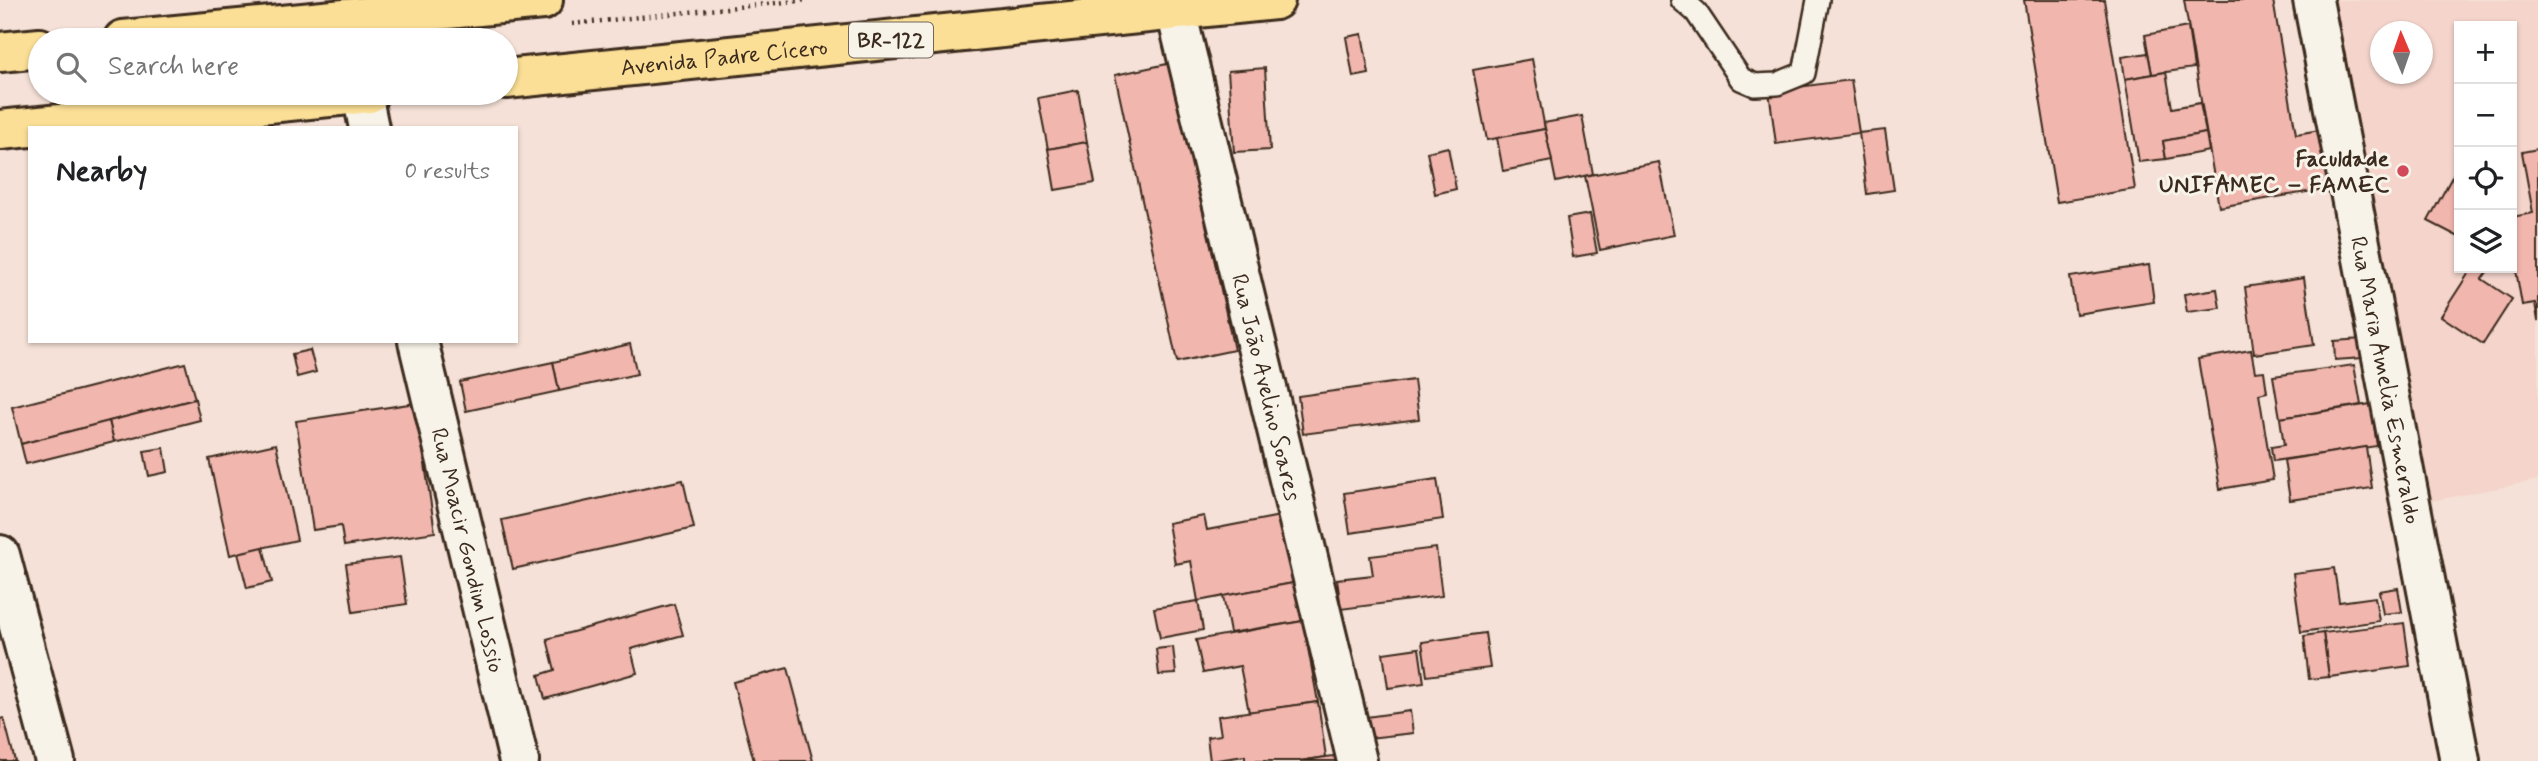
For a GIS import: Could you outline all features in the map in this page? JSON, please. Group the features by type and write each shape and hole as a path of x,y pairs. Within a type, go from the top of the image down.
{"highway":[{"name":"Avenida Padre Cícero","path":"518,78 1275,0"},
{"path":"314,28 552,13"},
{"path":"0,52 28,49"},
{"path":"39,126 245,105"},
{"path":"0,130 28,127"}],"street":[{"name":"Rua Maria Amelia Esmeraldo","path":"2313,0 2460,761"},
{"name":"Rua João Avelino Soares","path":"1176,11 1357,761"},
{"path":"364,105 369,126"},
{"name":"Rua Moacir Gondim Lossio","path":"418,343 519,761"},
{"path":"0,555 55,761"}],"lane":[{"path":"1682,0 1696,12 1741,79 1755,85 1777,84 1804,73 1818,0"}],"path":[{"path":"552,13 806,0"}],"shaded area":[{"name":"Faculdade UNIFAMEC – FAMEC","path":"2313,0 2538,0 2538,480 2411,505"}],"building":[{"path":"2024,0 2104,0 2135,189 2057,202"},
{"path":"2184,0 2273,0 2296,134 2320,130 2330,188 2219,207"},
{"path":"2188,27 2194,68 2152,74 2145,35"},
{"path":"1362,34 1369,74 1353,77 1346,37"},
{"path":"2148,53 2152,74 2125,79 2122,57"},
{"path":"1532,59 1545,129 1487,140 1473,70"},
{"path":"1172,63 1234,350 1177,362 1115,75"},
{"path":"1265,68 1270,150 1234,152 1228,71"},
{"path":"2166,72 2172,108 2200,103 2206,133 2163,141 2166,159 2139,162 2125,79"},
{"path":"1851,80 1859,133 1776,144 1769,91"},
{"path":"1078,90 1087,142 1048,149 1038,98"},
{"path":"1582,116 1593,174 1556,182 1544,123"},
{"path":"1545,129 1552,161 1503,171 1497,138"},
{"path":"1885,130 1894,190 1867,194 1859,133"},
{"path":"2206,133 2209,151 2166,159 2163,141"},
{"path":"1087,142 1095,183 1055,190 1048,149"},
{"path":"1448,147 1456,189 1435,194 1427,152"},
{"path":"2538,149 2538,321 2535,303 2522,305 2516,273 2517,216 2533,213 2522,152"},
{"path":"1659,162 1674,235 1600,250 1585,176"},
{"path":"2454,173 2454,234 2428,221"},
{"path":"1590,214 1597,253 1573,257 1567,218"},
{"path":"2149,265 2154,302 2076,314 2070,277"},
{"path":"2469,273 2486,273 2482,279 2512,299 2483,344 2441,316"},
{"path":"2304,278 2314,345 2254,354 2245,287"},
{"path":"2217,289 2220,308 2187,312 2184,294"},
{"path":"2362,339 2363,358 2335,360 2334,341"},
{"path":"630,344 637,374 559,391 553,362"},
{"path":"310,350 316,372 297,377 292,354"},
{"path":"2251,350 2255,372 2264,371 2267,392 2259,394 2273,480 2220,489 2198,359"},
{"path":"553,362 559,391 466,411 460,382"},
{"path":"185,363 195,399 21,444 12,407"},
{"path":"2354,365 2361,405 2280,418 2273,376"},
{"path":"1414,380 1419,419 1303,434 1298,396"},
{"path":"195,399 200,420 114,442 109,421"},
{"path":"416,403 435,532 344,546 341,526 313,530 296,421"},
{"path":"2371,404 2377,446 2273,461 2271,447 2284,445 2280,418"},
{"path":"109,421 114,442 26,464 21,444"},
{"path":"276,444 297,540 230,555 209,459"},
{"path":"2366,447 2372,488 2290,500 2284,460"},
{"path":"164,448 168,472 149,476 144,451"},
{"path":"1437,479 1443,519 1350,533 1344,493"},
{"path":"683,480 694,528 513,569 502,520"},
{"path":"1204,516 1207,530 1280,516 1293,583 1198,601 1191,561 1175,564 1168,523"},
{"path":"263,547 272,582 247,588 238,553"},
{"path":"1436,548 1442,596 1341,609 1337,579 1373,575 1370,556"},
{"path":"400,557 407,604 353,612 346,564"},
{"path":"2334,568 2339,602 2375,597 2379,621 2301,632 2293,573"},
{"path":"1299,583 1303,621 1230,633 1223,596"},
{"path":"2398,588 2402,612 2383,614 2379,591"},
{"path":"1198,601 1203,630 1160,638 1154,608"},
{"path":"674,604 683,635 631,649 637,673 545,699 539,675 555,670 547,639"},
{"path":"1303,621 1318,702 1249,712 1240,666 1203,673 1196,640"},
{"path":"2404,623 2410,666 2329,677 2323,633"},
{"path":"1485,633 1490,668 1427,676 1422,642"},
{"path":"2323,633 2329,677 2309,679 2304,636"},
{"path":"1173,647 1176,674 1159,675 1156,649"},
{"path":"1419,648 1424,683 1388,688 1383,653"},
{"path":"788,668 813,761 754,761 733,682"},
{"path":"1318,702 1326,757 1300,761 1245,761 1245,756 1210,761 1207,737 1221,735 1218,716"},
{"path":"1410,711 1413,733 1369,738 1366,717"},
{"path":"4,718 15,761 0,761 0,719"},
{"path":"1341,755 1342,761 1300,761 1326,757"}],"place":[{"name":"Faculdade UNIFAMEC – FAMEC","path":"2403,171"}]}
